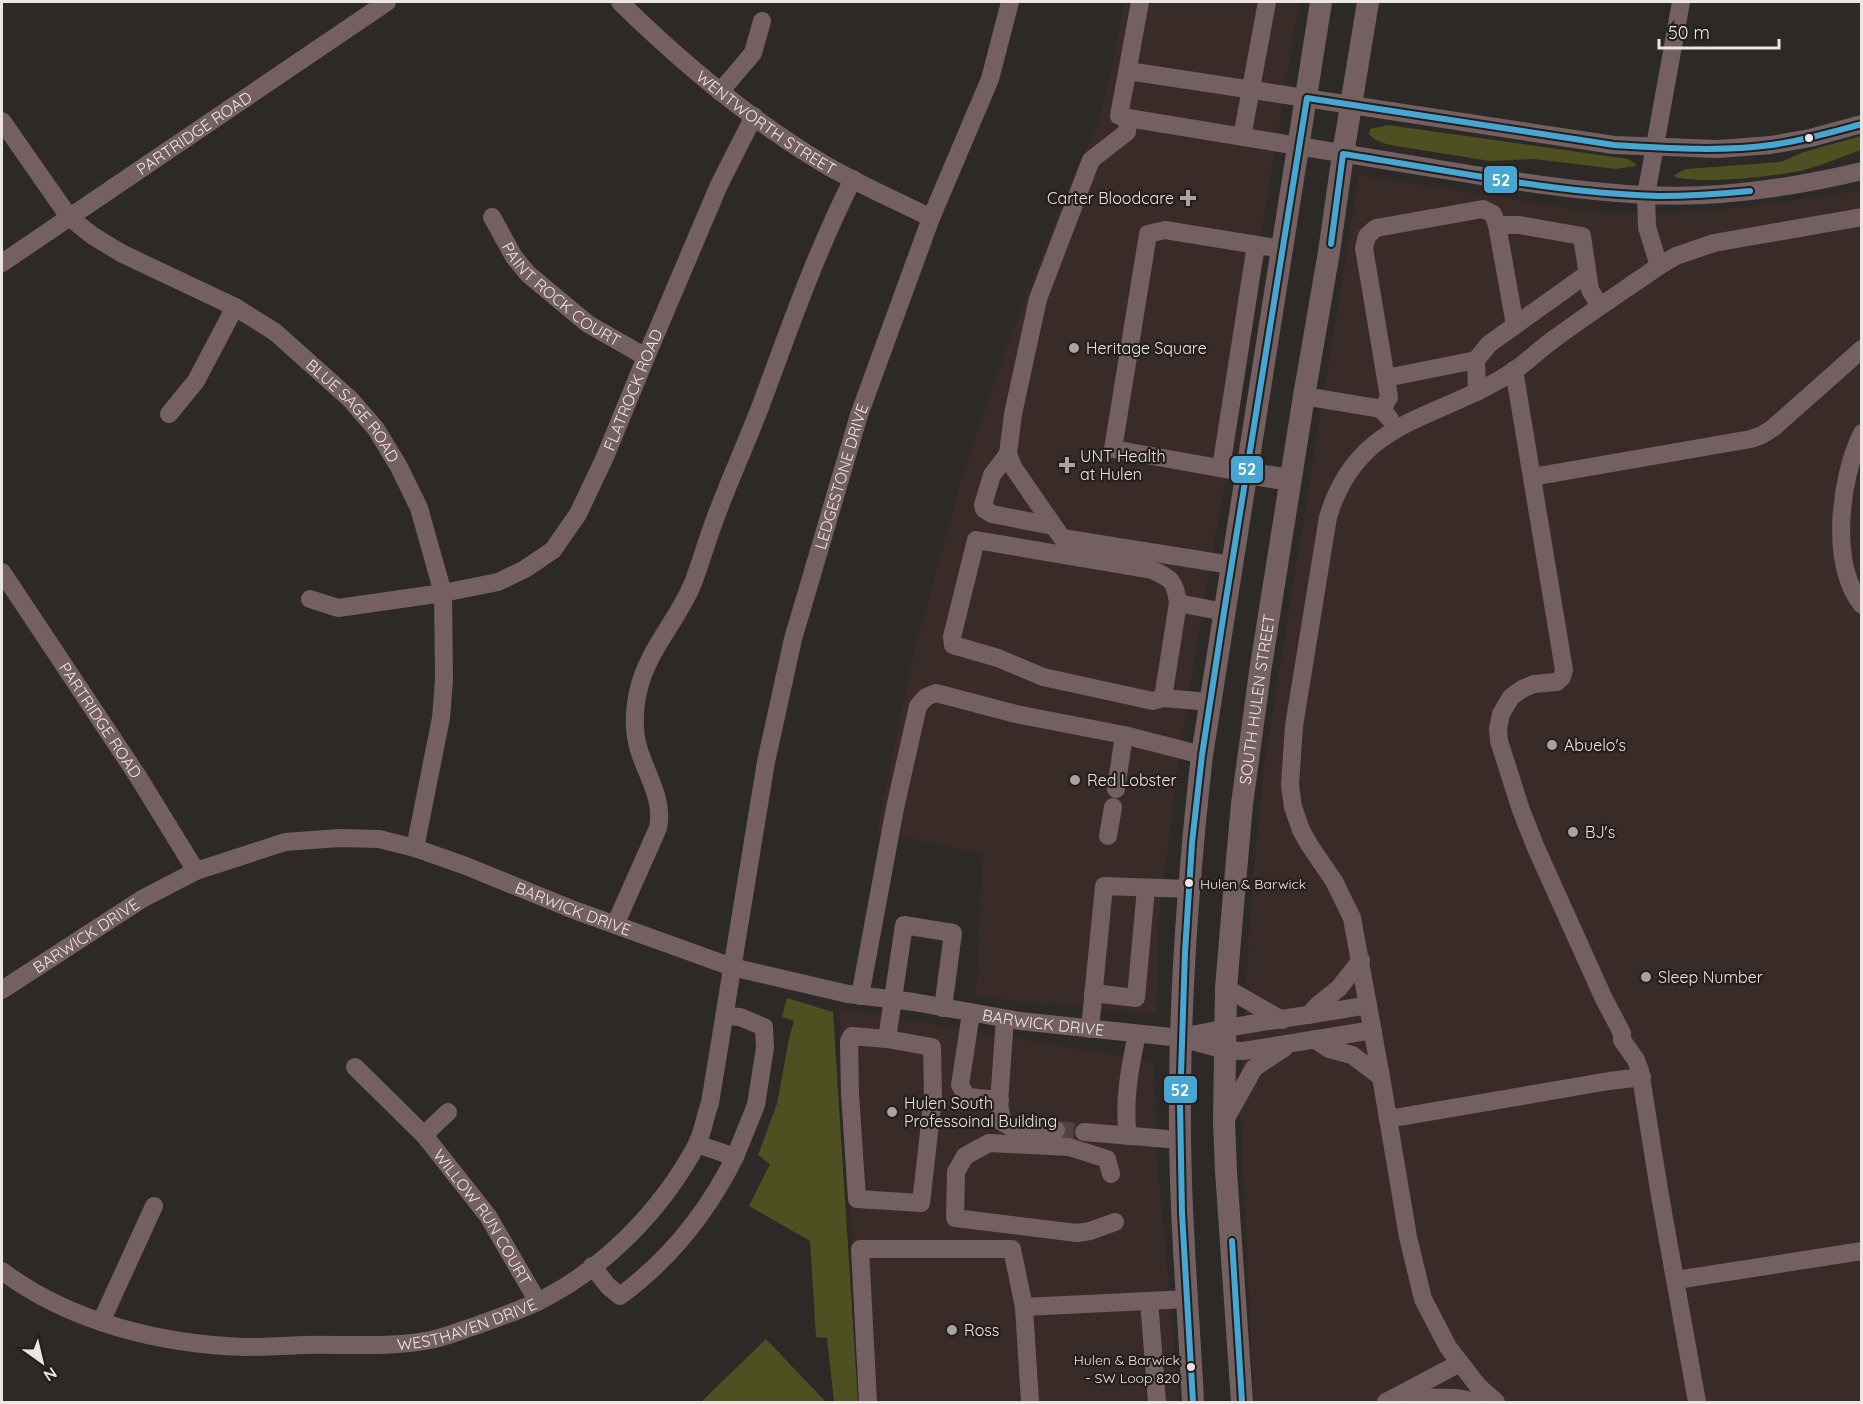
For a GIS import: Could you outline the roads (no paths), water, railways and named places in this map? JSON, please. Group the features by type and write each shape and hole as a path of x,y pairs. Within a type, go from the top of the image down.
{"main road":[{"path":"1194,1402 1180,1140 1181,1038 1189,889 1202,755 1321,2"},
{"name":"SOUTH HULEN STREET","path":"1242,1402 1224,1121 1226,988 1242,804 1290,480 1368,2"},
{"path":"1247,473 1290,480"}],"street":[{"name":"PARTRIDGE ROAD","path":"2,263 387,2"},
{"name":"WENTWORTH STREET","path":"620,2 668,49 754,117 825,165 930,218"},
{"name":"LEDGESTONE DRIVE","path":"732,967 766,762 793,639 859,415 930,218 990,79 1010,2"},
{"path":"1140,2 1119,116 1343,154 1554,186 1646,195 1702,195 1758,191 1821,181 1862,171"},
{"path":"1242,137 1267,2"},
{"path":"1659,266 1647,227 1646,195 1681,2"},
{"path":"720,92 753,53 762,21"},
{"path":"1128,71 1614,145 1718,149 1771,145 1810,138 1862,124"},
{"name":"FLATROCK ROAD","path":"310,598 338,608 443,593 498,582 525,569 553,550 578,514 605,457 719,185 754,117"},
{"path":"1128,118 1127,132 1091,160 1038,299 1013,414 1008,454 1013,467 1062,538 1232,565"},
{"name":"BLUE SAGE ROAD","path":"2,122 69,217 93,236 121,253 235,307 275,332 350,399 375,429 399,467 419,508 443,593 444,680 441,718 415,848"},
{"path":"615,925 658,828 660,818 659,805 638,749 635,730 635,710 645,667 692,584 801,294 831,224 854,179"},
{"path":"1382,410 1389,397 1364,248 1367,236 1376,228 1483,209 1489,210 1497,225 1515,325"},
{"name":"PAINT ROCK COURT","path":"492,217 514,257 528,274 588,324 646,357"},
{"path":"1496,1402 1478,1386 1448,1347 1431,1316 1416,1277 1352,918 1346,904 1301,830 1293,807 1290,765 1294,726 1332,504 1346,475 1376,442 1397,428 1476,392 1514,370 1600,306 1681,254 1714,243 1862,217"},
{"path":"1497,225 1519,225 1582,236 1590,290 1600,306"},
{"path":"1247,473 1113,449 1148,234 1166,230 1282,249"},
{"path":"1221,468 1256,245"},
{"path":"1476,392 1476,360 1489,344 1587,274"},
{"path":"169,414 196,381 235,307"},
{"path":"1532,477 1741,441 1762,435 1773,428 1862,349"},
{"path":"1386,378 1476,360"},
{"path":"1514,370 1564,670 1557,682 1534,684 1511,697 1501,714 1498,735 1507,770 1536,848 1604,999 1622,1033 1622,1040 1636,1060 1642,1077 1660,1196 1697,1402"},
{"path":"1236,375 1262,378"},
{"path":"1304,396 1382,410 1397,428"},
{"path":"1862,433 1848,474 1841,537 1848,578 1854,596 1862,605"},
{"path":"1008,454 992,475 983,505 984,509 992,514 1053,526"},
{"path":"1163,698 1178,603 1176,587 1170,578 1152,570 976,540 952,637 953,645 998,658 1043,677 1153,701 1163,698 1210,702"},
{"name":"PARTRIDGE ROAD","path":"2,572 137,775 196,871"},
{"path":"1178,603 1224,612"},
{"path":"860,996 895,808 918,706 926,696 936,693 1016,714 1124,735 1202,755"},
{"path":"1116,789 1124,735"},
{"path":"1108,836 1113,807"},
{"name":"BARWICK DRIVE","path":"2,990 141,899 196,871 285,842 340,838 379,839 415,848 466,866 574,910 732,967 860,996 1005,1019 1137,1034 1225,1039"},
{"path":"1090,1029 1104,886 1189,889"},
{"path":"1094,993 1136,998 1146,888"},
{"path":"887,1039 904,925 953,933 943,1008"},
{"path":"1309,1015 1339,988 1361,960"},
{"name":"WESTHAVEN DRIVE","path":"2,1271 62,1306 101,1322 189,1342 245,1347 430,1340 498,1318 538,1302 575,1279 639,1226 662,1200 697,1144 710,1102 732,967"},
{"path":"1226,988 1282,1020"},
{"path":"1225,1039 1282,1020 1368,1005"},
{"path":"971,1012 960,1085 967,1097 999,1101"},
{"path":"592,1266 608,1286 620,1296 626,1292 660,1263 705,1210 735,1157 756,1105 765,1048 764,1027 740,1017 725,1016"},
{"path":"1005,1019 999,1101 1002,1122 1015,1130 1056,1130"},
{"path":"1225,1039 1243,1051 1373,1030"},
{"path":"1128,1136 1126,1123 1129,1073 1137,1034"},
{"path":"852,1035 887,1039 932,1047 933,1097 921,1203 857,1199 849,1094 849,1041 852,1035"},
{"path":"1314,1039 1329,1048 1352,1055 1382,1077"},
{"path":"1224,1121 1254,1068 1294,1043"},
{"name":"WILLOW RUN COURT","path":"355,1066 424,1135 488,1216 538,1302"},
{"path":"1388,1119 1609,1080 1642,1077"},
{"name":"WILLOW RUN COURT","path":"424,1135 448,1112"},
{"path":"1084,1131 1180,1140"},
{"path":"1111,1174 1107,1158 1069,1147 989,1143 965,1156 956,1172 956,1218 1077,1233 1115,1222"},
{"path":"697,1144 735,1157"},
{"path":"101,1322 154,1206"},
{"path":"868,1402 860,1250 1012,1249 1024,1307 1030,1402"},
{"path":"1676,1280 1862,1251"},
{"path":"1024,1307 1188,1299"},
{"path":"1149,1301 1157,1402"},
{"path":"1391,1400 1460,1363"},
{"path":"1391,1400 1457,1398 1478,1402"}],"tunnel":[{"path":"1056,1130 1084,1132"}],"place":[{"name":"Carter Bloodcare","path":"1188,198"},
{"name":"Heritage Square","path":"1074,348"},
{"name":"UNT Health at Hulen","path":"1067,465"},
{"name":"Abuelo's","path":"1552,745"},
{"name":"Red Lobster","path":"1075,780"},
{"name":"BJ's","path":"1573,832"},
{"name":"Hulen & Barwick","path":"1189,883"},
{"name":"Sleep Number","path":"1646,977"},
{"name":"Hulen South Professoinal Building","path":"892,1112"},
{"name":"Ross","path":"952,1330"},
{"name":"Hulen & Barwick - SW Loop 820","path":"1191,1367"}]}
